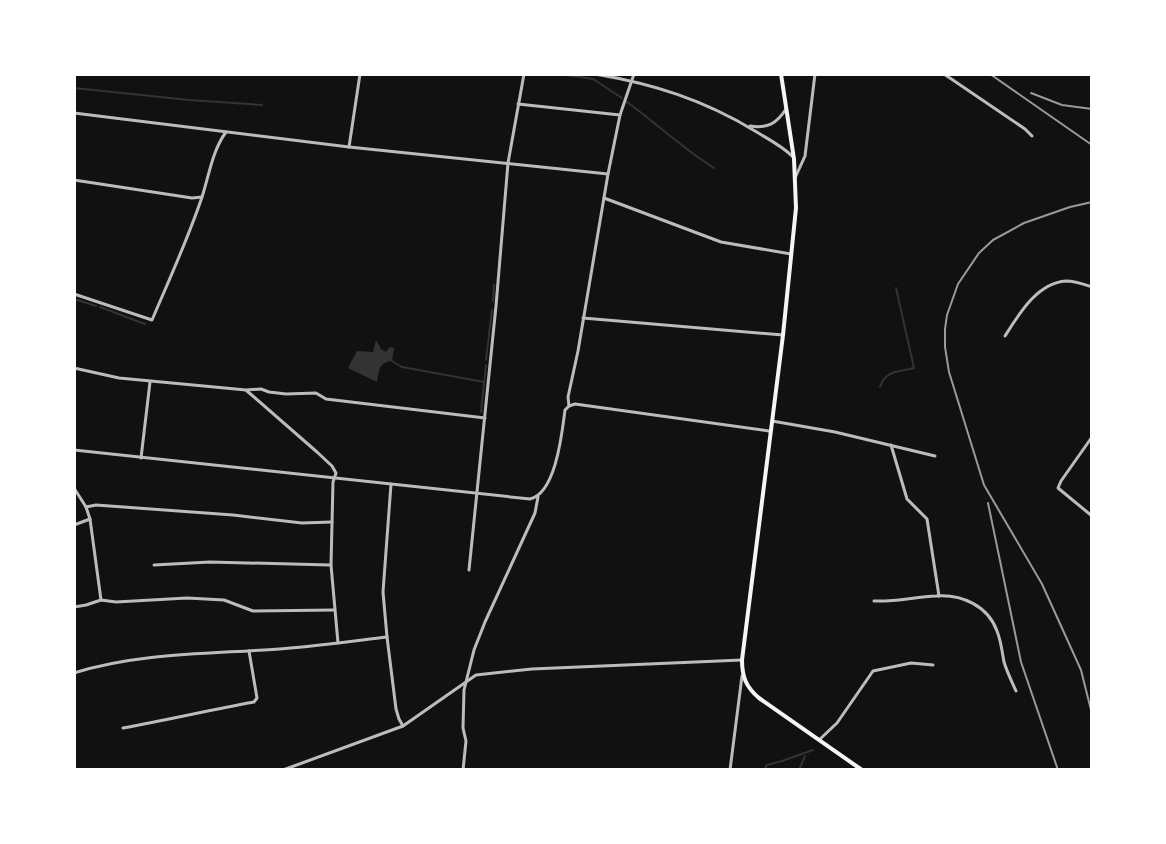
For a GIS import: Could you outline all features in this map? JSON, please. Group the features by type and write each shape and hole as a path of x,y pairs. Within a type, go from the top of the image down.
{"main road":[{"path":"781,74 794,159 796,208 742,672 752,693 862,770"}],"street":[{"path":"349,147 360,74"},
{"path":"469,570 508,163 524,74"},
{"path":"595,74 632,80 684,95 746,126 794,159"},
{"path":"569,406 568,397 608,174 620,115 634,74"},
{"path":"795,178 805,156 815,74"},
{"path":"944,74 1032,136"},
{"path":"518,104 620,115"},
{"path":"746,126 776,123 787,106"},
{"path":"74,113 349,147 608,174"},
{"path":"74,294 152,320 187,237 219,142 226,132"},
{"path":"74,180 202,197"},
{"path":"604,198 721,242 792,254"},
{"path":"1005,336 1019,315 1048,286 1069,281 1092,287"},
{"path":"583,318 783,335"},
{"path":"74,368 150,381 261,389 286,394 316,393 326,399 485,418"},
{"path":"141,458 150,381"},
{"path":"246,390 332,466 336,473 331,565 338,643"},
{"path":"74,450 530,499 544,491 558,450 565,410 575,404 770,431"},
{"path":"772,421 835,432 935,456"},
{"path":"1092,437 1058,488 1092,516"},
{"path":"891,445 907,499 927,519 939,596"},
{"path":"391,484 383,592 396,709 403,726"},
{"path":"74,488 90,519 101,600"},
{"path":"463,770 466,741 463,728 464,690 474,650 535,513 538,497"},
{"path":"86,507 96,505 233,515 302,523 332,522"},
{"path":"74,525 90,519"},
{"path":"154,565 210,562 331,565"},
{"path":"874,601 939,596 971,601 979,606 993,622 1016,691"},
{"path":"74,607 101,600 187,598 224,600 253,611 334,610"},
{"path":"74,673 125,660 316,647 387,637"},
{"path":"123,728 254,702 257,698 249,651"},
{"path":"283,770 403,726 476,675 742,660"},
{"path":"819,740 837,723 873,671 911,663 933,665"},
{"path":"730,770 742,672"}],"shaded area":[{"path":"376,340 386,352 390,347 394,348 392,361 382,365 377,382 348,368 357,351 373,352"}],"waterway":[{"path":"560,74 593,79 622,98"},
{"path":"623,74 628,75"},
{"path":"74,88 262,105"},
{"path":"627,102 714,168"},
{"path":"493,301 494,285"},
{"path":"880,387 885,377 914,368 896,288"},
{"path":"74,299 96,306"},
{"path":"100,307 145,324"},
{"path":"486,360 492,310"},
{"path":"392,361 402,367 484,382"},
{"path":"481,412 486,365"},
{"path":"764,770 767,765 813,750"},
{"path":"799,770 805,756"}],"railway":[{"path":"990,74 1092,145"},
{"path":"1031,93 1062,105 1092,109"},
{"path":"1092,202 1024,223 993,240 979,253 958,284 945,329 949,372 984,485 1042,584 1081,670 1092,714"},
{"path":"988,503 1021,662 1058,770"}]}
